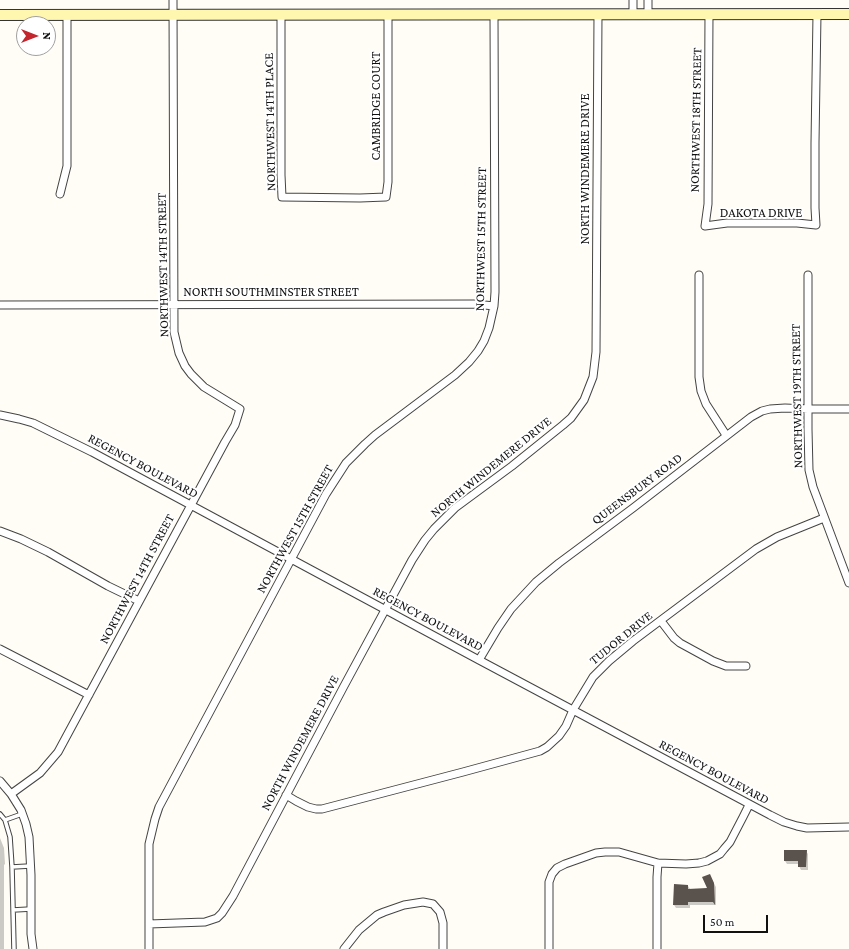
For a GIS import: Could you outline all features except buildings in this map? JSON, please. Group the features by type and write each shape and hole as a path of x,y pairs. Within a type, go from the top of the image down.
{"main road":[{"path":"0,15 849,14"}],"street":[{"name":"NORTHWEST 14TH STREET","path":"11,794 40,773 58,752 224,442 235,425 240,408 204,387 191,374 178,353 174,332 173,0"},
{"path":"633,0 633,14"},
{"path":"648,0 648,14"},
{"name":"NORTH WINDEMERE DRIVE","path":"149,924 205,922 217,918 222,913 233,896 385,609 412,560 425,540 455,508 512,466 571,418 584,400 593,377 596,352 598,14"},
{"name":"NORTHWEST 18TH STREET","path":"705,226 708,204 709,14"},
{"name":"DAKOTA DRIVE","path":"705,226 727,223 797,223 816,225 815,143 817,14"},
{"path":"60,194 67,166 67,15"},
{"name":"NORTHWEST 14TH PLACE","path":"281,15 282,197 386,197"},
{"name":"CAMBRIDGE COURT","path":"386,197 388,182 388,15"},
{"name":"NORTHWEST 15TH STREET","path":"148,949 149,844 159,806 326,494 346,463 375,435 455,375 469,362 484,342 494,306 494,15"},
{"path":"699,275 699,378 701,391 706,404 726,435"},
{"name":"NORTHWEST 19TH STREET","path":"808,275 809,470 813,487 849,583"},
{"name":"NORTH SOUTHMINSTER STREET","path":"0,304 475,304 494,306"},
{"name":"QUEENSBURY ROAD","path":"479,660 511,609 536,582 751,417 762,411 770,409 849,409"},
{"name":"REGENCY BOULEVARD","path":"0,415 33,423 92,452 292,558 749,805 784,822 807,828 849,827"},
{"name":"TUDOR DRIVE","path":"286,795 296,802 308,807 322,809 540,751 559,736 593,677 608,661 756,549 788,532 824,518"},
{"path":"0,531 48,552 108,586 139,601"},
{"path":"661,621 674,638 680,643 713,661 726,666 746,666"},
{"path":"0,649 89,695"},
{"path":"0,781 11,794 22,814 30,837 32,949"},
{"path":"549,949 549,882 552,874 557,868 596,853 604,852 619,852 658,863 699,863 707,861 714,858 730,842 749,805"},
{"path":"657,949 658,863"},
{"path":"344,949 359,930 377,915 404,905 423,902 433,904 440,912 443,922 443,949"}],"lane":[{"path":"0,814 4,820 10,837 14,949"},
{"path":"4,820 22,814"},
{"path":"12,867 31,866"},
{"path":"13,910 31,909"}]}
